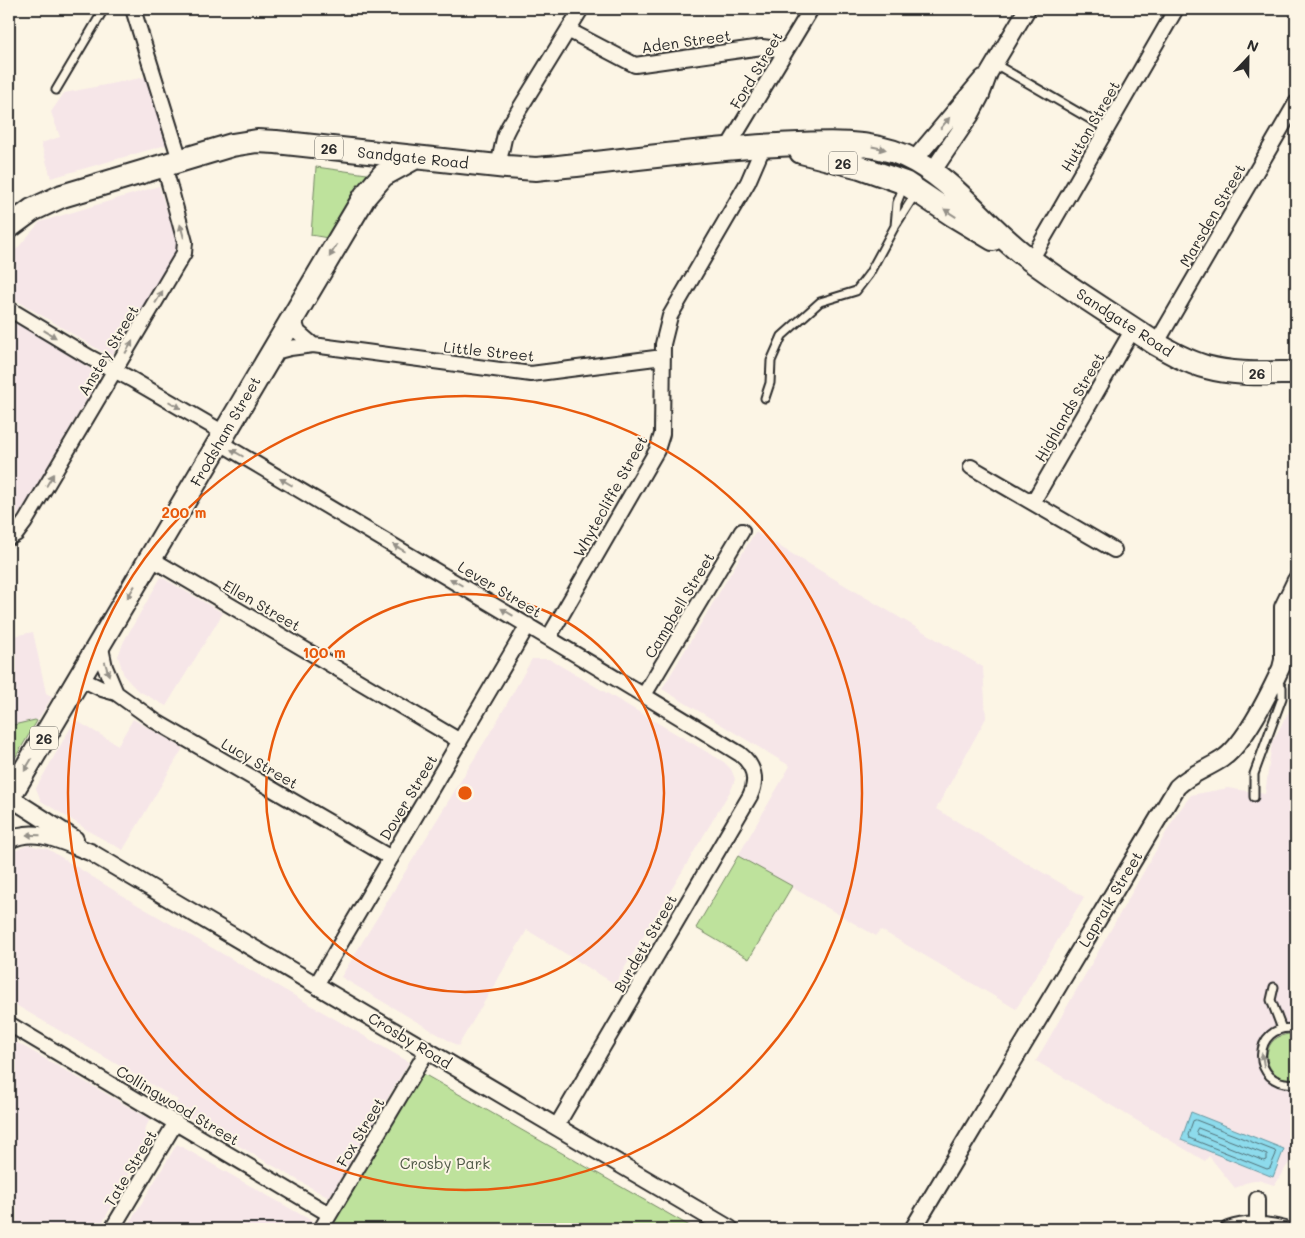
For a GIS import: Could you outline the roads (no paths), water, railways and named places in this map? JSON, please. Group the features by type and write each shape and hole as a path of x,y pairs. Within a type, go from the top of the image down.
{"highway":[{"name":"Sandgate Road","path":"9,227 32,210 52,200 232,145 257,142 536,169 728,148 822,144 867,146 893,152 924,167 970,204 1027,257"},
{"name":"Sandgate Road","path":"769,145 860,167 912,187 972,227 1027,257 1156,344 1185,360 1218,370 1251,373 1296,373"},
{"name":"Frodsham Street","path":"9,798 221,437 371,188 383,176 414,158"},
{"path":"912,187 924,167"}],"street":[{"name":"Anstey Street","path":"9,538 16,534 25,522 186,248 172,162 133,9"},
{"path":"498,166 505,134 509,126 581,9"},
{"name":"Ford Street","path":"728,148 811,9"},
{"path":"924,167 921,152 992,68 1026,9"},
{"name":"Hutton Street","path":"1027,257 1107,129 1176,9"},
{"name":"Aden Street","path":"568,30 635,65 757,47 786,50"},
{"name":"Marsden Street","path":"1156,344 1296,103"},
{"name":"Whytecliffe Street","path":"549,637 657,450 662,434 662,357 664,335 670,316 769,145"},
{"name":"Lever Street","path":"9,309 115,371 740,754 749,763 754,774"},
{"path":"293,317 298,332 312,346"},
{"name":"Highlands Street","path":"1033,502 1133,328"},
{"name":"Little Street","path":"271,354 290,348 312,346 531,374 662,357"},
{"path":"970,467 1114,550"},
{"name":"Campbell Street","path":"644,695 742,531"},
{"name":"Ellen Street","path":"150,558 460,741"},
{"name":"Lapraik Street","path":"914,1229 1173,793 1184,779 1222,759 1238,744 1282,664 1283,607 1296,580"},
{"name":"Dover Street","path":"316,985 528,625"},
{"path":"100,644 116,693"},
{"name":"Lucy Street","path":"79,678 102,689 116,693 155,721 391,858"},
{"name":"Burdett Street","path":"556,1127 750,796 754,774"},
{"name":"Crosby Road","path":"9,798 66,832 90,852 730,1229"},
{"name":"Crosby Road","path":"9,840 20,835 36,834 56,839 90,852"},
{"name":"Collingwood Street","path":"9,1024 329,1214"},
{"name":"Fox Street","path":"321,1229 427,1050"},
{"name":"Tate Street","path":"112,1229 176,1122"},
{"path":"1258,1199 1258,1224"},
{"path":"1234,1228 1258,1224 1285,1229"}],"lane":[{"path":"56,90 104,9"},
{"path":"992,68 1107,129"},
{"path":"895,226 897,203 912,187"},
{"path":"764,398 770,383 771,361 782,336 820,302 856,291 869,274 895,226 912,187"},
{"path":"1254,796 1254,774 1282,698 1282,687 1274,681"},
{"path":"1274,987 1271,1000 1282,1029"},
{"path":"1296,1029 1282,1029 1274,1032 1263,1045 1261,1054 1265,1071 1271,1077 1278,1082 1296,1083"}],"water":[{"path":"1191,1112 1284,1149 1273,1177 1181,1140"}],"park label":[{"name":"Crosby Park","path":"445,1163"}]}
